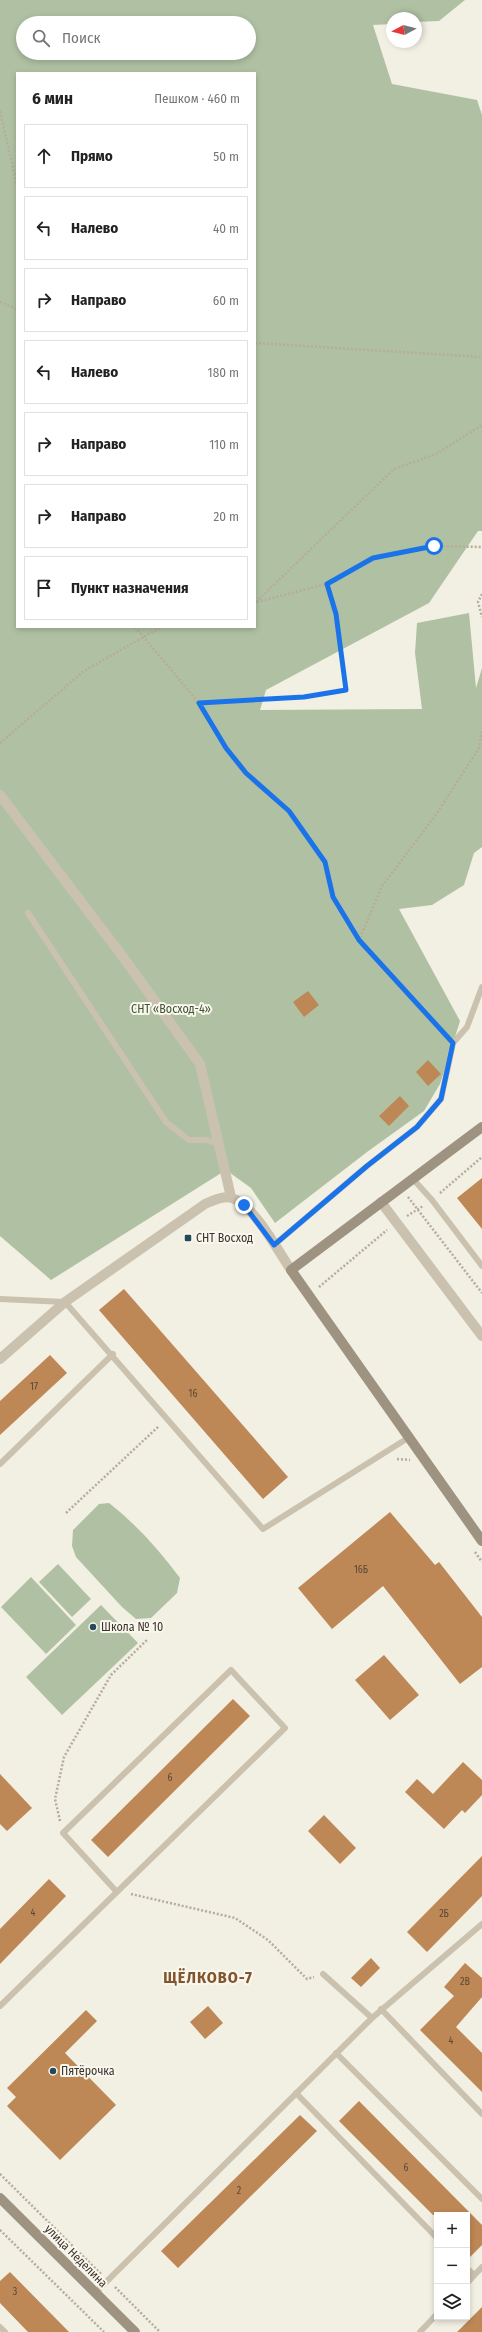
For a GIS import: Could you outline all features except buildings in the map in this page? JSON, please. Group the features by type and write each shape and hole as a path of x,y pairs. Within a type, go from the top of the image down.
{"street":[{"path":"0,795 123,957 200,1064 231,1197"},
{"path":"291,1270 482,1126"},
{"path":"0,1359 65,1302 205,1204 218,1199 231,1197 244,1205 274,1245 408,1438 482,1541"},
{"path":"381,1202 482,1336"},
{"name":"улица Неделина","path":"0,2198 135,2332"}],"lane":[{"path":"28,913 166,1122 189,1140 207,1140 219,1144"},
{"path":"274,1245 367,1166 417,1127 441,1099 453,1043 467,1027 482,987"},
{"path":"413,1179 432,1200 482,1266"},
{"path":"0,1299 65,1302 168,1418 263,1529 408,1438"},
{"path":"0,1464 112,1354"},
{"path":"0,2006 116,1891 285,1728 231,1670 63,1833 116,1891"},
{"path":"95,2293 372,2018 482,1924"},
{"path":"324,1974 372,2018"},
{"path":"381,2010 482,2114"},
{"path":"336,2053 482,2199"},
{"path":"296,2094 434,2235"},
{"path":"470,2280 482,2267"},
{"path":"470,2271 474,2275"},
{"path":"420,2332 434,2317"},
{"path":"0,2326 5,2332"}],"path":[{"path":"0,111 16,181"},
{"path":"0,302 16,309"},
{"path":"256,343 482,357"},
{"path":"256,602 394,469 436,454 482,425"},
{"path":"256,602 327,584 373,558 434,546 482,546"},
{"path":"199,703 304,697 346,690 336,614 327,584"},
{"path":"482,594 478,602 482,617"},
{"path":"136,628 199,703 231,754 246,773 289,811 325,862 333,897 359,940 453,1043"},
{"path":"0,743 84,671 142,636 159,628"},
{"path":"359,940 382,886 435,816 478,748 482,731"},
{"path":"400,1188 482,1293"},
{"path":"66,1513 168,1418"},
{"path":"63,1833 55,1799 64,1757 110,1676 148,1639"},
{"path":"116,1891 235,1918 268,1940 307,1979 324,1974"},
{"path":"0,2174 160,2332"},
{"path":"0,2230 104,2332"}],"green space":[{"name":"СНТ «Восход-4»","path":"0,0 465,0 439,21 422,22 422,12 386,12 386,24 373,25 392,84 477,100 482,115 482,531 478,531 429,603 266,690 260,710 422,709 415,653 417,623 469,613 476,688 482,668 482,847 474,853 464,885 432,905 399,909 460,1021 440,1084 424,1111 367,1152 275,1223 251,1188 226,1170 51,1280 0,1236"},
{"path":"109,1503 147,1538 180,1578 177,1593 151,1618 136,1619 122,1607 76,1557 72,1546 73,1530 99,1504"},
{"path":"58,1564 91,1599 72,1617 39,1582"},
{"path":"31,1577 76,1625 46,1654 1,1607"},
{"path":"101,1605 138,1643 62,1715 26,1677"}],"place":[{"name":"СНТ Восход","path":"188,1238"},
{"name":"Школа № 10","path":"93,1627"},
{"name":"Пятёрочка","path":"53,2071"}],"district":[{"name":"ЩЁЛКОВО-7","path":"208,1977"}],"route":[{"path":"244,1205 260,1224 274,1245 367,1166 417,1127 441,1099 453,1043 359,940 333,897 325,862 289,811 246,773 226,748 199,703 304,697 346,690 336,614 327,584 373,558 434,546"}]}
